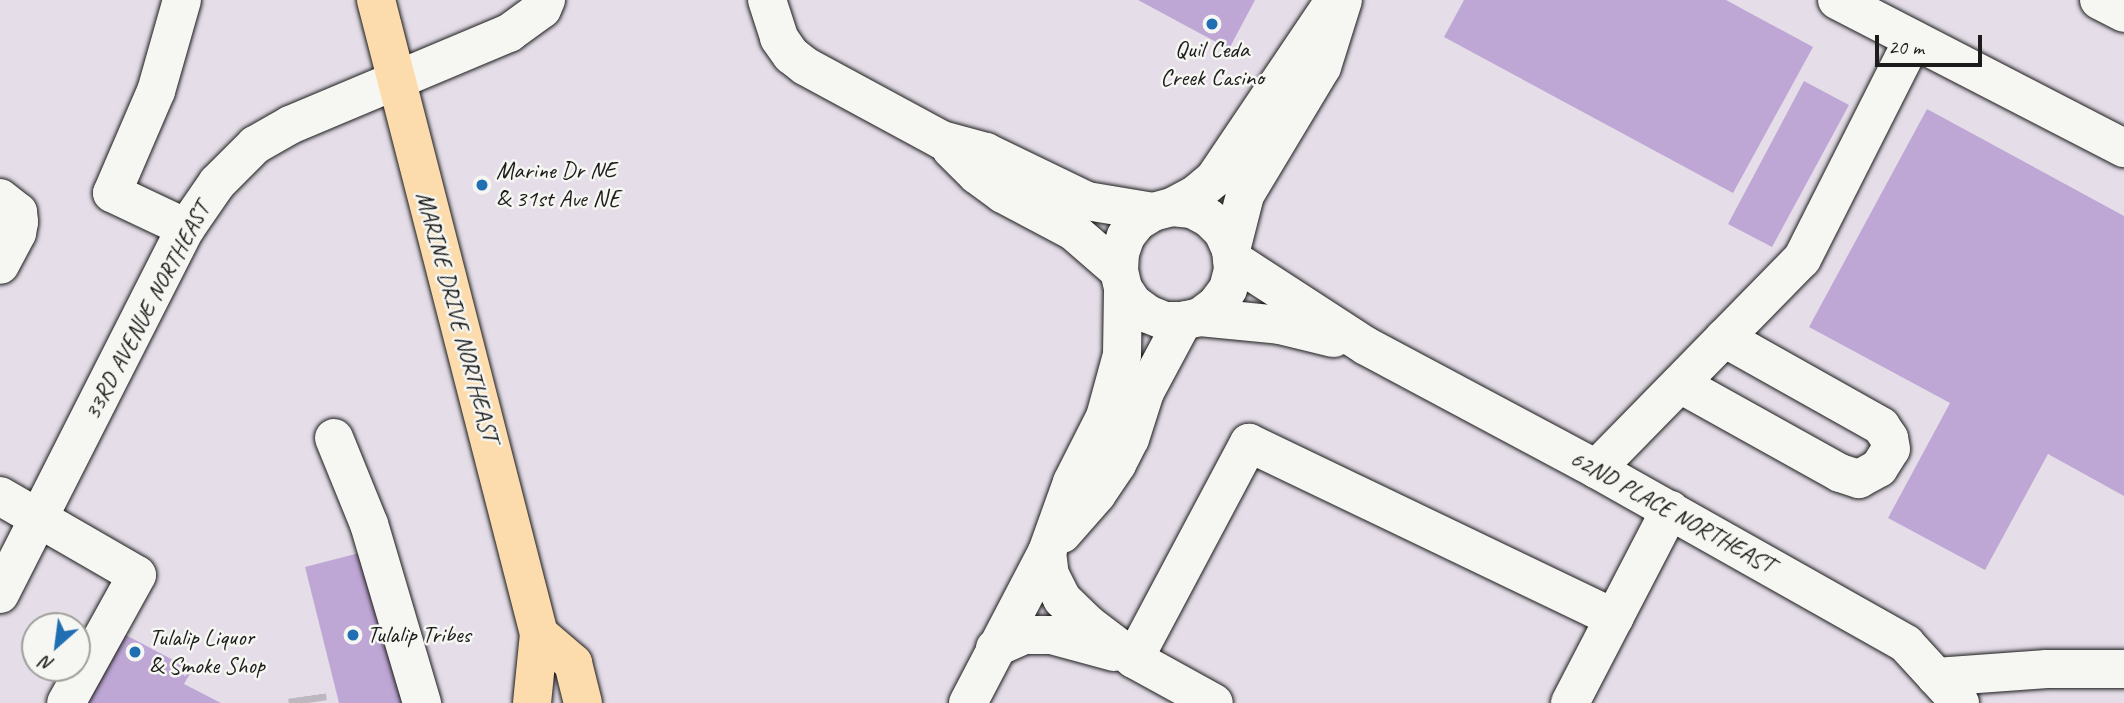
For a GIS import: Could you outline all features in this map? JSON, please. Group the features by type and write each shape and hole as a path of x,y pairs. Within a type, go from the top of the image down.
{"main road":[{"name":"MARINE DRIVE NORTHEAST","path":"376,0 539,634 532,703"},
{"path":"539,634 573,663 583,703"}],"street":[{"path":"181,0 156,91 111,193 186,228"},
{"name":"33RD AVENUE NORTHEAST","path":"0,594 186,228 216,183 255,145 290,124 509,33 542,9 546,0"},
{"path":"767,0 779,38 791,55 805,66 942,140 986,152 1087,201 1162,210 1192,209 1209,218 1223,232 1231,255 1233,270 1228,289 1216,305 1191,319 1165,321 1148,314 1133,303 1121,279 1073,231 994,188 942,140"},
{"path":"968,703 1047,552 1072,482 1094,441 1114,390 1122,355 1119,253 1126,236 1137,222 1196,194 1214,179 1297,52 1335,0"},
{"path":"1231,255 1245,195 1322,67 1343,0"},
{"path":"1837,0 2124,148"},
{"path":"2099,0 2124,13"},
{"path":"1596,469 1802,258 1913,39"},
{"path":"0,198 18,212 19,222 17,233 0,265"},
{"name":"62ND PLACE NORTHEAST","path":"1231,255 1366,346 1596,469 1906,644 1948,690"},
{"path":"1047,552 1097,494 1116,464 1130,439 1145,392 1191,319"},
{"name":"62ND PLACE NORTHEAST","path":"1191,319 1280,325 1366,346"},
{"path":"1680,384 1840,473 1859,479 1879,468 1891,449 1889,438 1881,426 1724,338"},
{"path":"334,438 369,524 422,703"},
{"path":"1134,659 1249,443 1614,618"},
{"path":"0,496 137,575 66,703"},
{"path":"1570,703 1670,510"},
{"path":"1047,552 1051,575 1062,599 1088,624 1134,659 1199,699"},
{"path":"995,648 1024,635 1051,635 1134,659"},
{"path":"1948,690 2047,669 2124,669"}],"building":[{"name":"Quil Ceda Creek Casino","path":"1138,0 1255,0 1229,49"},
{"path":"1464,0 1726,0 1813,47 1733,193 1444,37"},
{"path":"1804,81 1849,105 1772,247 1728,224"},
{"path":"1927,109 2124,216 2124,496 2048,454 1985,570 1888,518 1950,403 1809,327"},
{"name":"Tulalip Tribes","path":"363,552 402,703 339,703 305,567"},
{"name":"Tulalip Liquor & Smoke Shop","path":"122,633 192,670 184,684 221,703 85,703"}],"tunnel":[{"path":"307,696 308,703"}],"place":[{"name":"Quil Ceda Creek Casino","path":"1212,24"},
{"name":"Marine Dr NE & 31st Ave NE","path":"482,185"},
{"name":"Tulalip Tribes","path":"353,635"},
{"name":"Tulalip Liquor & Smoke Shop","path":"135,652"}]}
